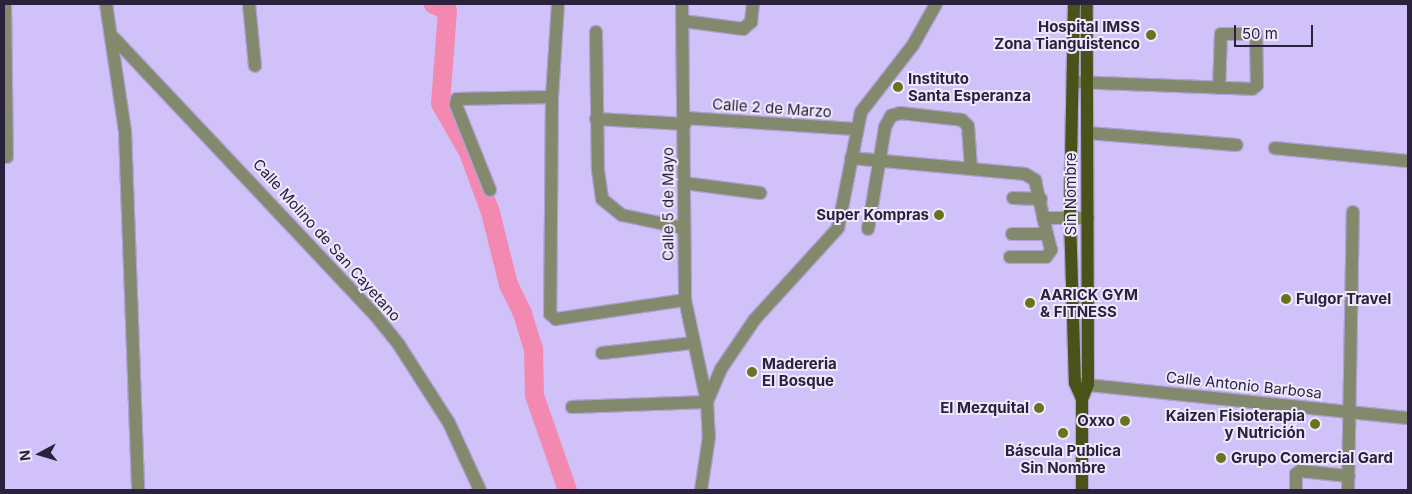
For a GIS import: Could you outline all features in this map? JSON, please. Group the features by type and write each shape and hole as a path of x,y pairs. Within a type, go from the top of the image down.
{"main road":[{"name":"Sin Nombre","path":"1074,4 1070,217 1082,384"},
{"name":"Sin Nombre","path":"1082,384 1088,218 1088,4"},
{"path":"1082,384 1082,490"}],"street":[{"path":"5,4 7,157"},
{"path":"106,4 114,38 127,169 138,490"},
{"path":"249,4 255,66"},
{"path":"558,4 552,97 548,302 551,316 556,319 685,300"},
{"name":"Calle 5 de Mayo","path":"682,4 686,121 683,228 685,300 707,402 709,443 701,490"},
{"path":"683,21 744,29 751,22 753,4"},
{"path":"572,407 707,402 721,369 755,320 838,228 855,129 861,112 913,45 936,4"},
{"path":"596,32 596,119 602,199 622,215 683,228"},
{"path":"1073,82 1088,83 1219,88 1252,89 1257,85 1256,34 1221,34 1219,88"},
{"name":"Calle Molino de San Cayetano","path":"114,38 375,315 410,361 449,423 480,490"},
{"path":"490,190 456,105 457,99 552,97"},
{"path":"868,229 883,138 888,121 900,113 962,120 968,126 971,169"},
{"name":"Calle 2 de Marzo","path":"596,119 855,129"},
{"path":"1088,134 1237,145"},
{"path":"1275,148 1408,161"},
{"path":"851,158 1031,176 1038,185 1043,218 1051,250 1046,257 1010,257"},
{"path":"684,183 760,193"},
{"path":"1013,198 1041,199"},
{"path":"1348,490 1353,212"},
{"path":"1043,218 1088,218"},
{"path":"1012,234 1047,234"},
{"path":"602,353 693,343"},
{"name":"Calle Antonio Barbosa","path":"1082,384 1408,418"},
{"path":"1296,490 1296,474 1300,471 1349,476"}],"waterway":[{"path":"433,4 447,10 440,103 468,152 490,212 508,284 522,313 533,348 534,395 567,490"}],"place":[{"name":"Hospital IMSS Zona Tianguistenco","path":"1151,35"},
{"name":"Instituto Santa Esperanza","path":"898,87"},
{"name":"Super Kompras","path":"939,215"},
{"name":"Fulgor Travel","path":"1286,299"},
{"name":"AARICK GYM & FITNESS","path":"1030,303"},
{"name":"Madereria El Bosque","path":"752,372"},
{"name":"El Mezquital","path":"1039,408"},
{"name":"Oxxo","path":"1125,421"},
{"name":"Kaizen Fisioterapia y Nutrición","path":"1315,424"},
{"name":"Báscula Publica Sin Nombre","path":"1063,433"},
{"name":"Grupo Comercial Gard","path":"1221,458"}]}
